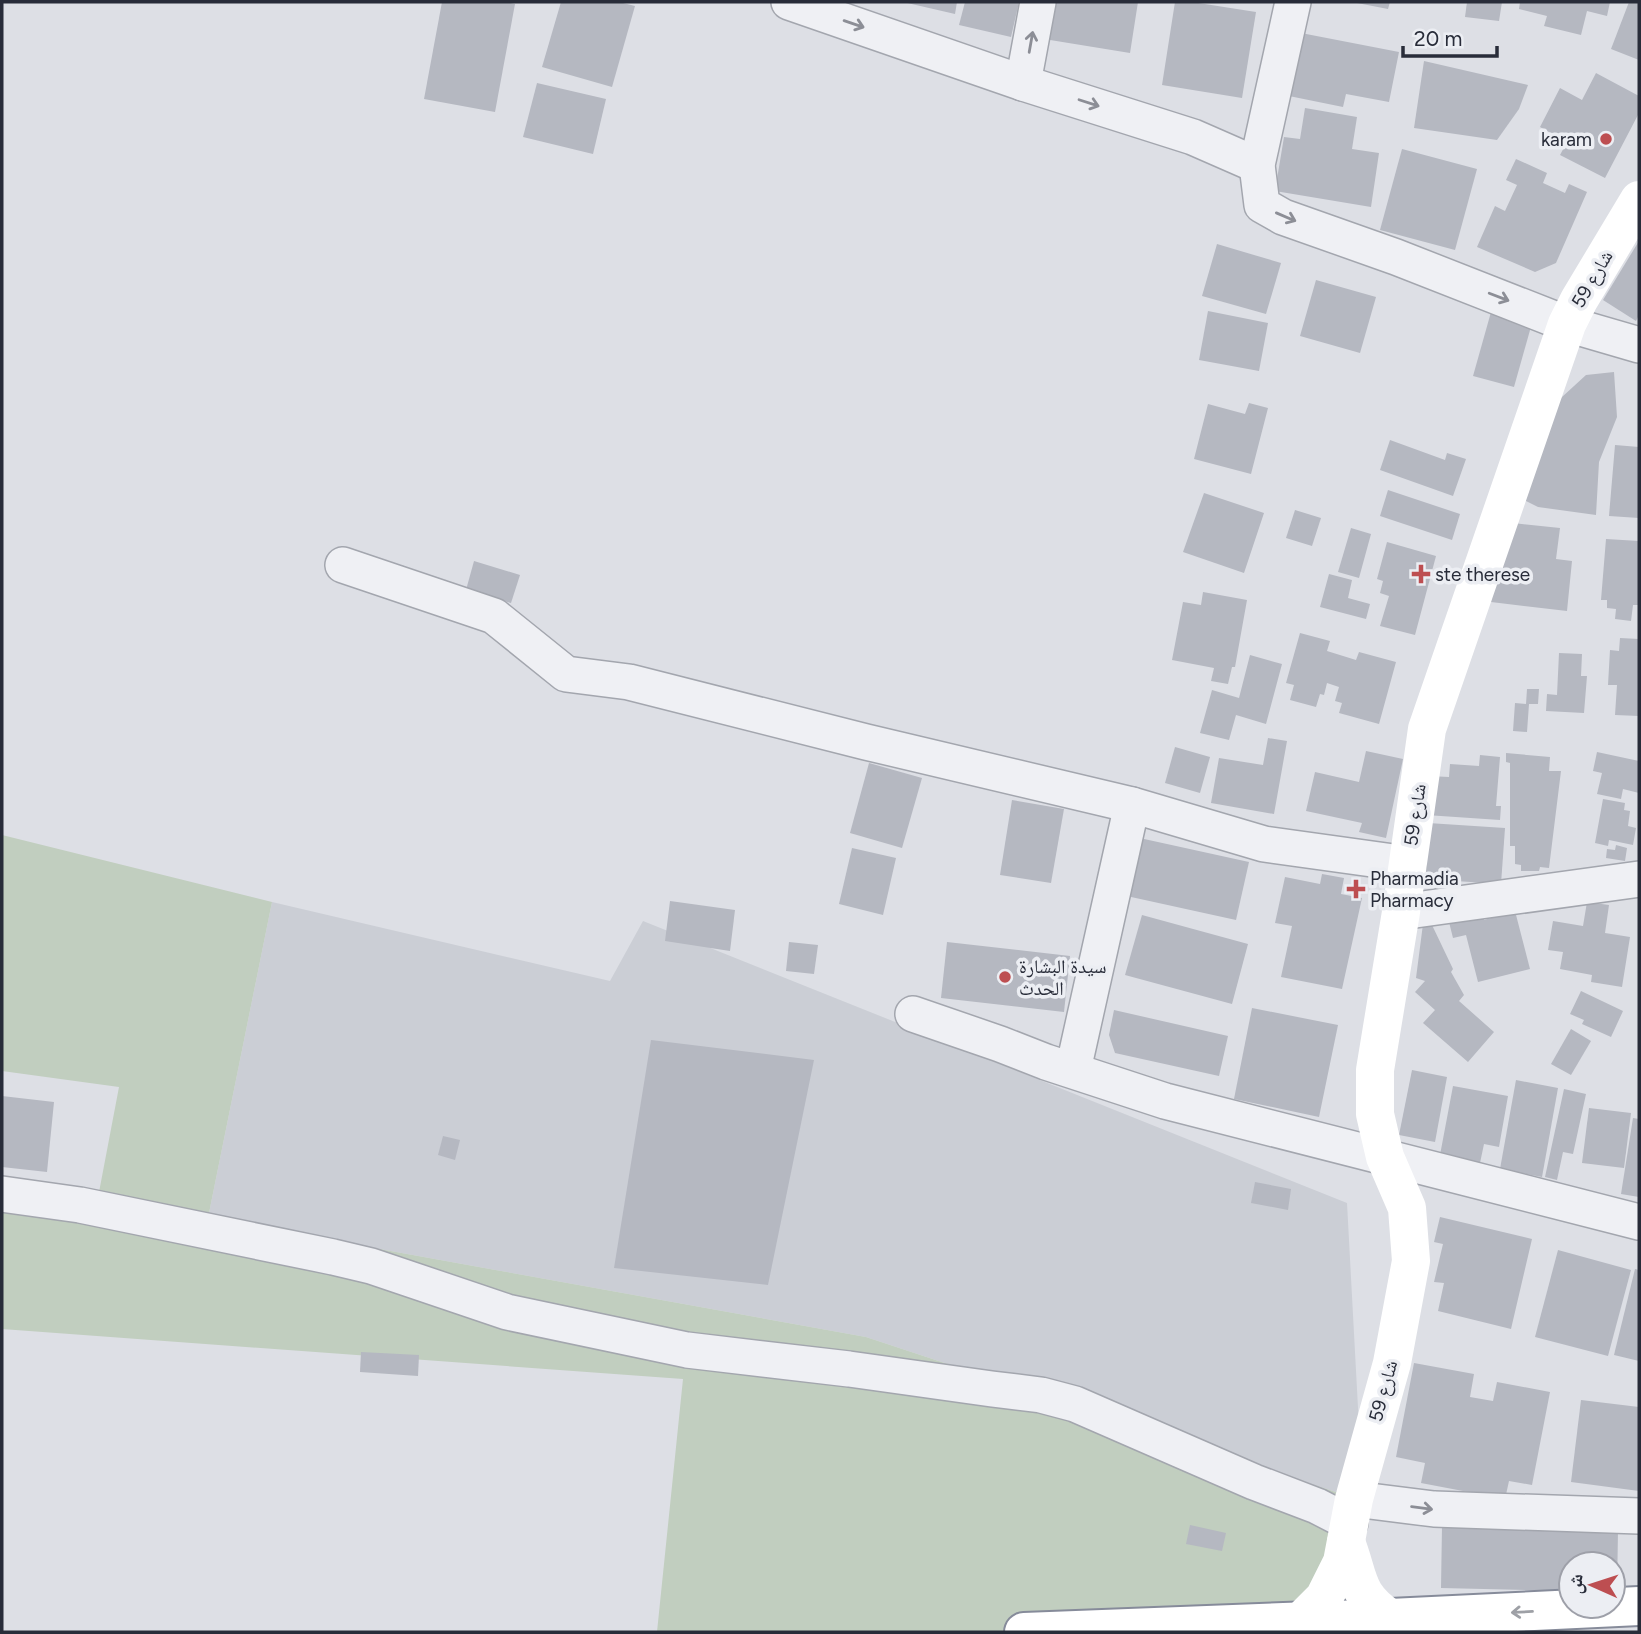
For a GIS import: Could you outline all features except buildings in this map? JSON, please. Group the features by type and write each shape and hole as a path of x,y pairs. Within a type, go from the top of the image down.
{"main road":[{"name":"شارع 59","path":"1300,1622 1324,1598 1342,1562 1391,1363 1410,1261 1408,1208 1385,1157 1375,1114 1375,1070 1427,729 1567,324 1639,200"},
{"path":"1350,1521 1358,1582 1365,1595 1378,1610 1423,1623"},
{"path":"1024,1632 1300,1622 1423,1623 1639,1606"}],"street":[{"path":"789,2 1023,83 1193,137 1258,165"},
{"path":"1023,83 1038,2"},
{"path":"1293,2 1258,165 1262,205 1283,217 1396,257 1567,324 1639,345"},
{"path":"342,565 494,616 566,674 629,682 1132,805 1264,844 1408,864"},
{"path":"1073,1070 1132,805"},
{"path":"1401,912 1639,879"},
{"path":"913,1014 1165,1101 1639,1223"},
{"path":"2,1194 80,1205 333,1257 422,1282 507,1312 687,1350 1041,1395 1076,1404 1350,1521 1434,1509 1639,1516"}],"shaded area":[{"path":"272,902 610,981 643,921 1347,1203 1363,1501 866,1337 208,1218"}],"green space":[{"path":"2,835 272,902 208,1218 866,1337 1363,1501 1373,1632 657,1632 683,1379 2,1329 2,1195 96,1208 119,1087 2,1071"}],"place":[{"name":"karam","path":"1606,139"},
{"name":"ste therese","path":"1421,574"},
{"name":"Pharmadia Pharmacy","path":"1356,889"},
{"name":"سيدة البشارة الحدث","path":"1005,977"}]}
